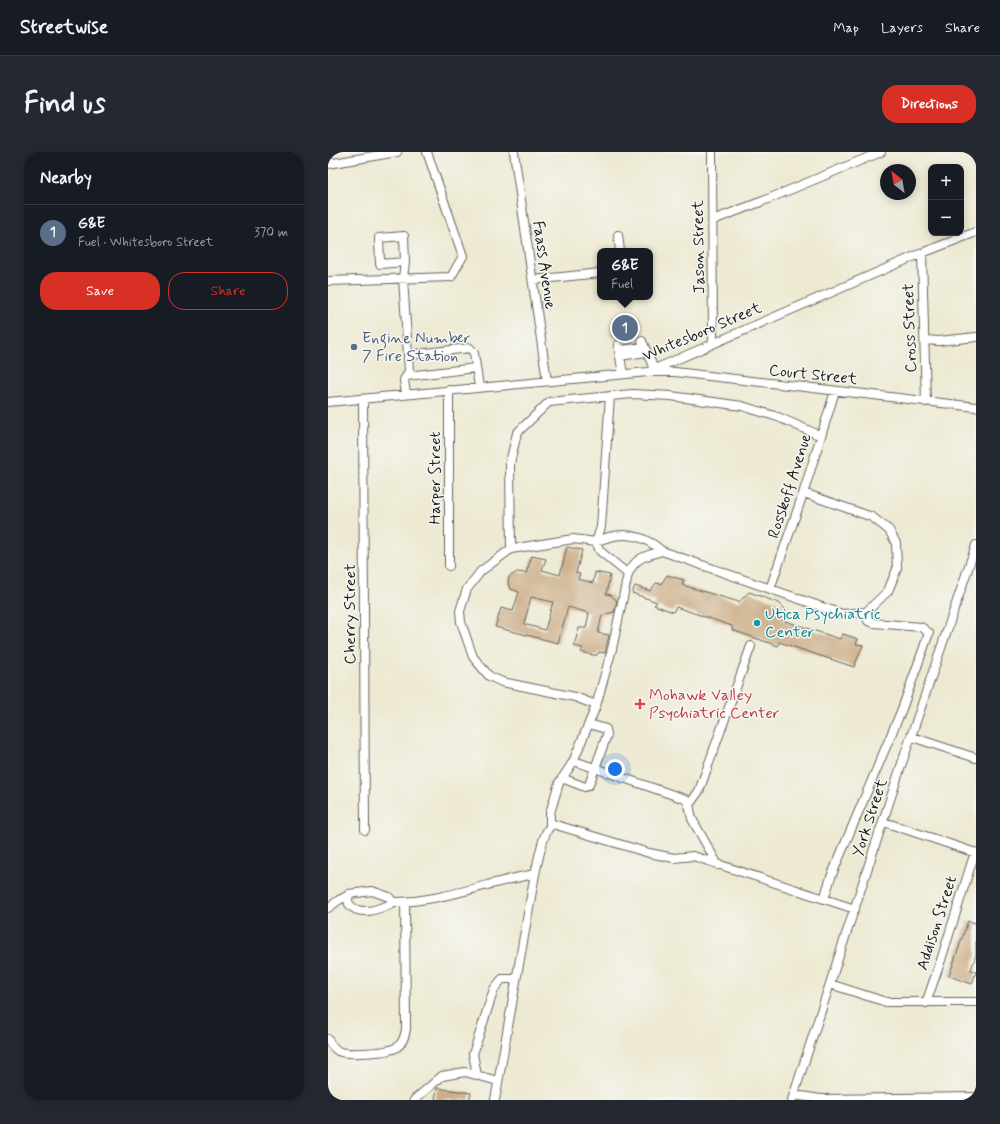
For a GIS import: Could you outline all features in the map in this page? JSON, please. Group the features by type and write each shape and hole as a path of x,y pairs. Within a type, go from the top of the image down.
{"street":[{"path":"328,164 356,155 397,152"},
{"path":"328,281 451,276 463,256 427,152"},
{"name":"Faass Avenue","path":"514,152 547,381"},
{"name":"Jason Street","path":"712,152 713,343"},
{"path":"713,220 882,152"},
{"name":"Whitesboro Street","path":"328,402 651,371 922,253 976,232"},
{"path":"618,235 620,248"},
{"path":"405,262 380,264 379,238 404,236 405,262 403,278 409,371 404,380 406,394"},
{"name":"Cross Street","path":"922,253 926,402"},
{"path":"532,280 597,273"},
{"path":"925,340 939,341 976,338"},
{"path":"623,374 619,350 644,347 651,371"},
{"path":"408,355 470,348 474,353 479,387"},
{"path":"407,376 476,368"},
{"name":"Court Street","path":"651,371 675,372 976,407"},
{"name":"Harper Street","path":"449,390 449,566"},
{"name":"Rosskoff Avenue","path":"770,589 804,493 835,391"},
{"path":"511,549 510,463 517,433 549,402 632,394 671,396 742,406 778,417 821,436"},
{"path":"610,396 601,526 596,542 600,551 628,574"},
{"name":"Cherry Street","path":"363,399 365,830"},
{"path":"596,705 575,697 502,682 489,676 473,657 461,622 460,612 462,601 467,589 481,571 511,549 573,539 596,542 609,535 633,535 652,542 662,551 842,614 866,612 888,592 897,569 896,543 889,530 872,517 804,493"},
{"name":"York Street","path":"793,1097 976,545"},
{"path":"495,1100 536,874 546,833 550,826 550,813 562,778 574,761 596,705 612,649 628,574 633,564 640,558 662,551"},
{"path":"824,899 831,878 902,710 929,634 921,627 874,623 868,620 866,612"},
{"path":"689,805 699,791 751,646"},
{"path":"562,778 587,787 607,731 606,729 588,724"},
{"path":"912,737 976,758"},
{"path":"574,761 685,799 689,805 692,819 718,865"},
{"path":"884,822 975,853"},
{"path":"550,826 553,824 649,853 674,858 693,856 855,909"},
{"name":"Addison Street","path":"926,1003 975,853"},
{"path":"347,896 349,904 356,910 378,910 393,902 405,902 456,893 536,874"},
{"path":"328,908 354,892 372,891 390,897 393,902"},
{"path":"328,1039 338,1051 346,1052 386,1051 397,1048 404,1038 406,1029 405,902"},
{"path":"477,1075 473,1054 494,989 502,979 516,979"},
{"path":"830,984 886,1002 976,1002"},
{"path":"414,1100 442,1076 465,1072 498,1081"},
{"path":"793,1097 821,1099 976,1097"}],"building":[{"path":"638,320 638,336 613,336 613,321"},
{"path":"567,547 582,550 576,573 580,574 578,579 593,583 595,572 610,575 606,594 611,595 617,601 614,612 602,615 598,633 609,635 605,653 599,652 597,655 593,655 581,652 583,648 574,646 579,628 586,628 589,613 568,607 558,643 495,627 501,608 513,611 519,592 511,589 508,584 509,577 517,572 526,573 532,556 546,559 542,570 560,575","holes":["531,597 553,602 545,630 524,624"]},
{"name":"Utica Psychiatric Center","path":"667,575 684,580 682,585 739,602 749,592 779,603 787,611 782,620 840,639 843,634 858,639 856,644 863,645 854,667 779,642 778,646 732,630 732,626 676,607 673,612 654,605 657,602 632,593 635,586 650,591 656,583 661,584"},
{"path":"968,921 976,923 976,955 971,970 976,972 972,984 949,976"},
{"path":"437,1088 471,1093 469,1100 435,1100"}],"place":[{"name":"G&E","path":"625,328"},
{"name":"Engine Number 7 Fire Station","path":"354,347"},
{"name":"Utica Psychiatric Center","path":"757,623"},
{"name":"Mohawk Valley Psychiatric Center","path":"640,704"}]}
